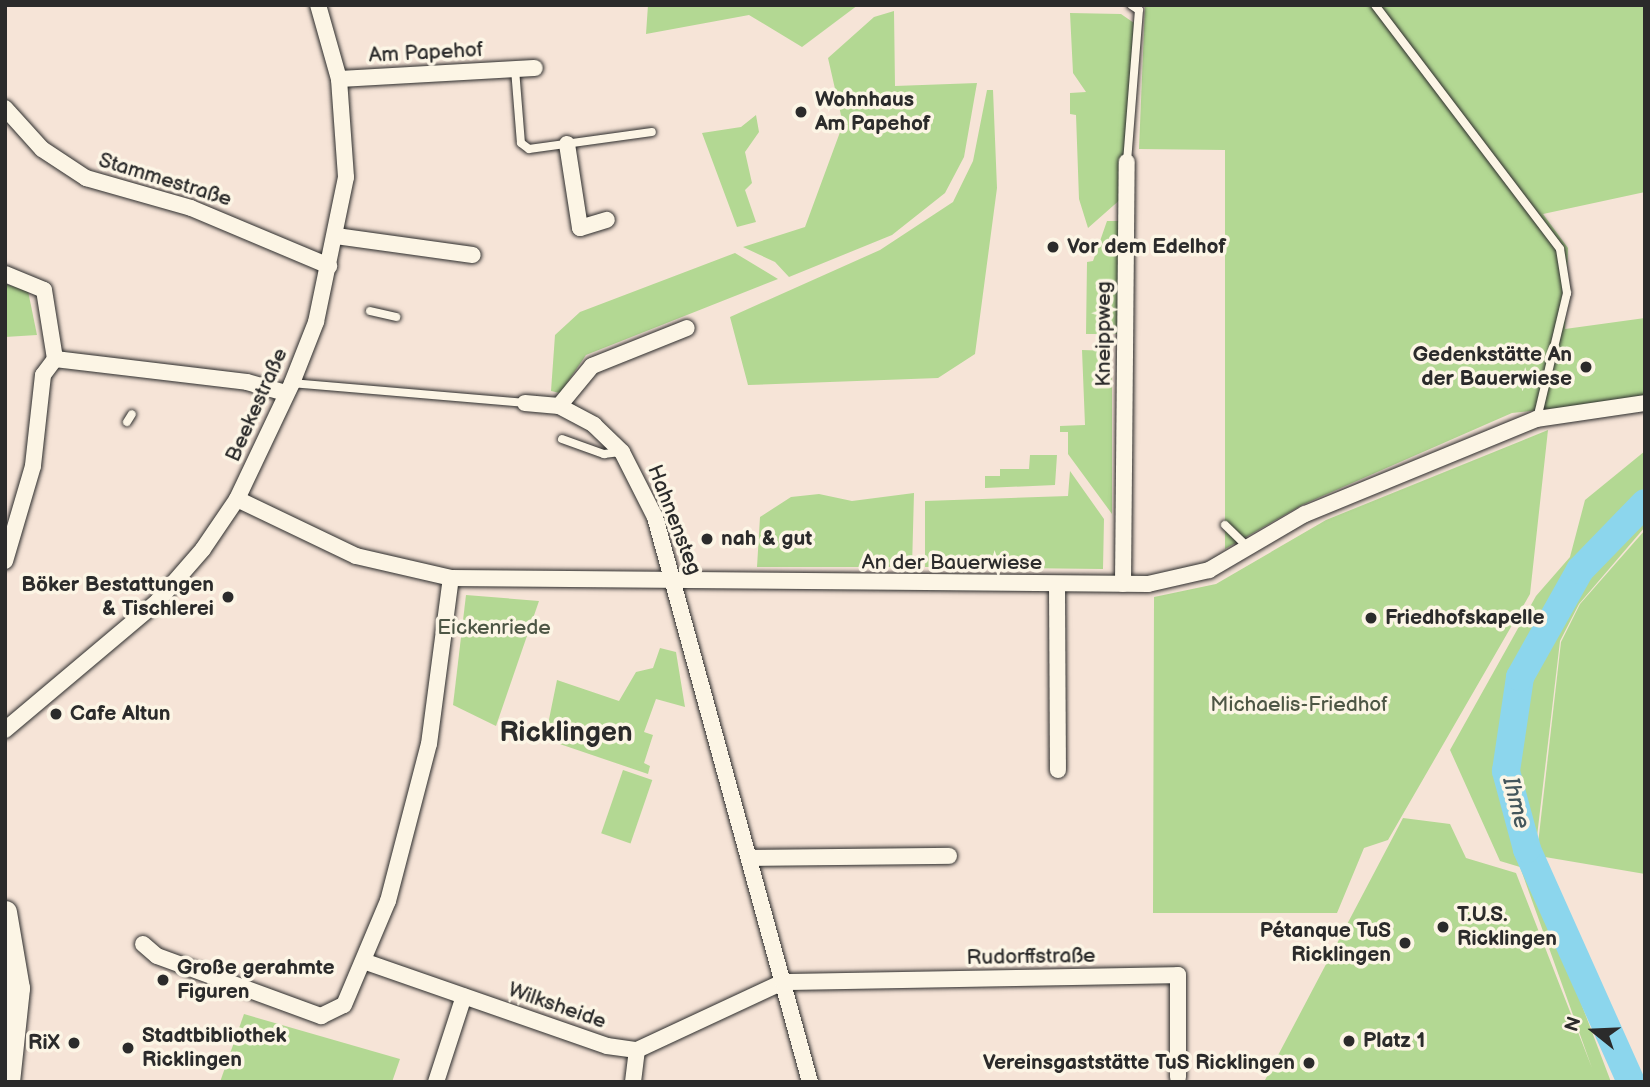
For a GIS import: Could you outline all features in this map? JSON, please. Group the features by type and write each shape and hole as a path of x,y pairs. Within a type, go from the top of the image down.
{"street":[{"name":"Beekestraße","path":"5,730 157,602 237,499 289,388 330,266 347,151 339,79 318,5"},
{"name":"Am Papehof","path":"339,79 535,68"},
{"name":"Stammestraße","path":"5,108 42,149 86,178 191,208 330,266"},
{"path":"566,144 580,228 607,219"},
{"name":"Kneippweg","path":"1123,584 1127,162"},
{"path":"336,236 473,255"},
{"path":"5,274 44,290 55,359 43,375 33,466 13,511 5,561"},
{"path":"559,406 592,366 687,328"},
{"name":"Hahnensteg","path":"55,359 289,388"},
{"name":"Hahnensteg","path":"526,403 559,406 594,425 622,452 655,517 678,584 810,1082"},
{"name":"An der Bauerwiese","path":"237,499 356,556 451,578 678,584 1123,584 1180,580 1248,547 1305,514 1537,419 1645,403"},
{"path":"143,944 174,964 321,1016 344,1005 366,962 429,744 451,578"},
{"path":"1057,585 1058,770"},
{"path":"752,858 949,856"},
{"path":"5,912 18,988 8,1082"},
{"name":"Wilksheide","path":"366,962 464,996 638,1050"},
{"name":"Rudorffstraße","path":"783,982 1178,975 1178,1077"},
{"path":"633,1082 638,1050 783,982"},
{"path":"436,1082 464,996"}],"lane":[{"name":"Kneippweg","path":"1127,162 1139,10 1131,5"},
{"path":"1376,5 1560,249 1567,293 1537,419"},
{"path":"515,68 521,143 529,149 652,132"},
{"path":"370,311 396,317"},
{"name":"Hahnensteg","path":"289,388 526,403"},
{"path":"562,439 604,454 622,452"},
{"path":"1225,525 1248,547"}],"green space":[{"path":"648,5 858,5 802,47 749,15 646,34"},
{"path":"1145,5 1645,5 1645,192 1543,214 1568,248 1565,329 1645,318 1645,398 1512,413 1302,505 1225,549 1225,150 1139,149"},
{"path":"894,11 895,86 977,83 964,157 945,193 892,235 789,277 775,262 743,247 805,227 843,124 828,58 874,17"},
{"path":"1070,13 1121,14 1134,23 1122,198 1088,228 1079,199 1076,115 1070,114 1070,93 1086,92 1073,73"},
{"path":"987,90 993,90 997,188 975,354 938,378 748,385 730,317 880,250 953,202 973,161"},
{"path":"756,115 759,132 745,152 752,183 745,190 756,222 737,227 702,133 741,127"},
{"path":"1107,221 1120,221 1118,334 1086,334 1087,262 1093,261"},
{"path":"735,253 778,279 586,355 560,393 551,391 555,335 580,312"},
{"path":"5,284 28,291 37,335 5,337"},
{"path":"1082,350 1112,351 1112,514 1068,454 1068,432 1060,432 1060,426 1085,425"},
{"name":"Michaelis-Friedhof","path":"1548,430 1530,594 1388,840 1364,848 1337,913 1153,913 1154,597 1216,584 1326,520"},
{"name":"T.U.S. Ricklingen","path":"1645,451 1645,497 1576,569 1516,675 1503,771 1528,863 1611,1082 1264,1082 1403,818 1450,824 1466,858 1516,873 1592,1068 1520,867 1500,861 1450,750 1536,596 1570,557 1585,500"},
{"path":"1030,455 1057,455 1055,485 985,488 985,476 1000,476 1000,469 1029,469"},
{"path":"1070,471 1104,519 1103,569 925,567 925,501 1068,496"},
{"path":"914,493 912,567 757,567 760,517 791,497 819,494 852,501"},
{"path":"1645,507 1645,527 1579,604 1560,641 1536,845 1543,858 1534,860 1510,770 1523,677 1583,571"},
{"path":"1645,530 1645,874 1545,857 1538,844 1561,642 1580,604"},
{"name":"Eickenriede","path":"466,595 539,601 496,726 453,705"},
{"path":"660,648 676,652 685,707 656,699 644,732 653,735 644,763 650,766 648,774 545,739 557,680 619,701 636,672 653,668"},
{"path":"623,770 652,780 630,843 601,833"},
{"path":"244,1014 400,1059 392,1082 220,1082"}],"waterway":[{"name":"Ihme","path":"1631,1082 1527,849 1506,771 1520,677 1580,570 1645,503"}],"place":[{"name":"Wohnhaus Am Papehof","path":"801,112"},
{"name":"Vor dem Edelhof","path":"1053,247"},
{"name":"Gedenkstätte An der Bauerwiese","path":"1586,367"},
{"name":"nah & gut","path":"707,539"},
{"name":"Böker Bestattungen & Tischlerei","path":"228,597"},
{"name":"Friedhofskapelle","path":"1371,618"},
{"name":"Cafe Altun","path":"56,714"},
{"name":"T.U.S. Ricklingen","path":"1443,927"},
{"name":"Pétanque TuS Ricklingen","path":"1405,943"},
{"name":"Große gerahmte Figuren","path":"163,980"},
{"name":"Platz 1","path":"1349,1041"},
{"name":"RiX","path":"74,1043"},
{"name":"Stadtbibliothek Ricklingen","path":"128,1048"},
{"name":"Vereinsgaststätte TuS Ricklingen","path":"1309,1063"}],"district":[{"name":"Ricklingen","path":"566,733"}]}
